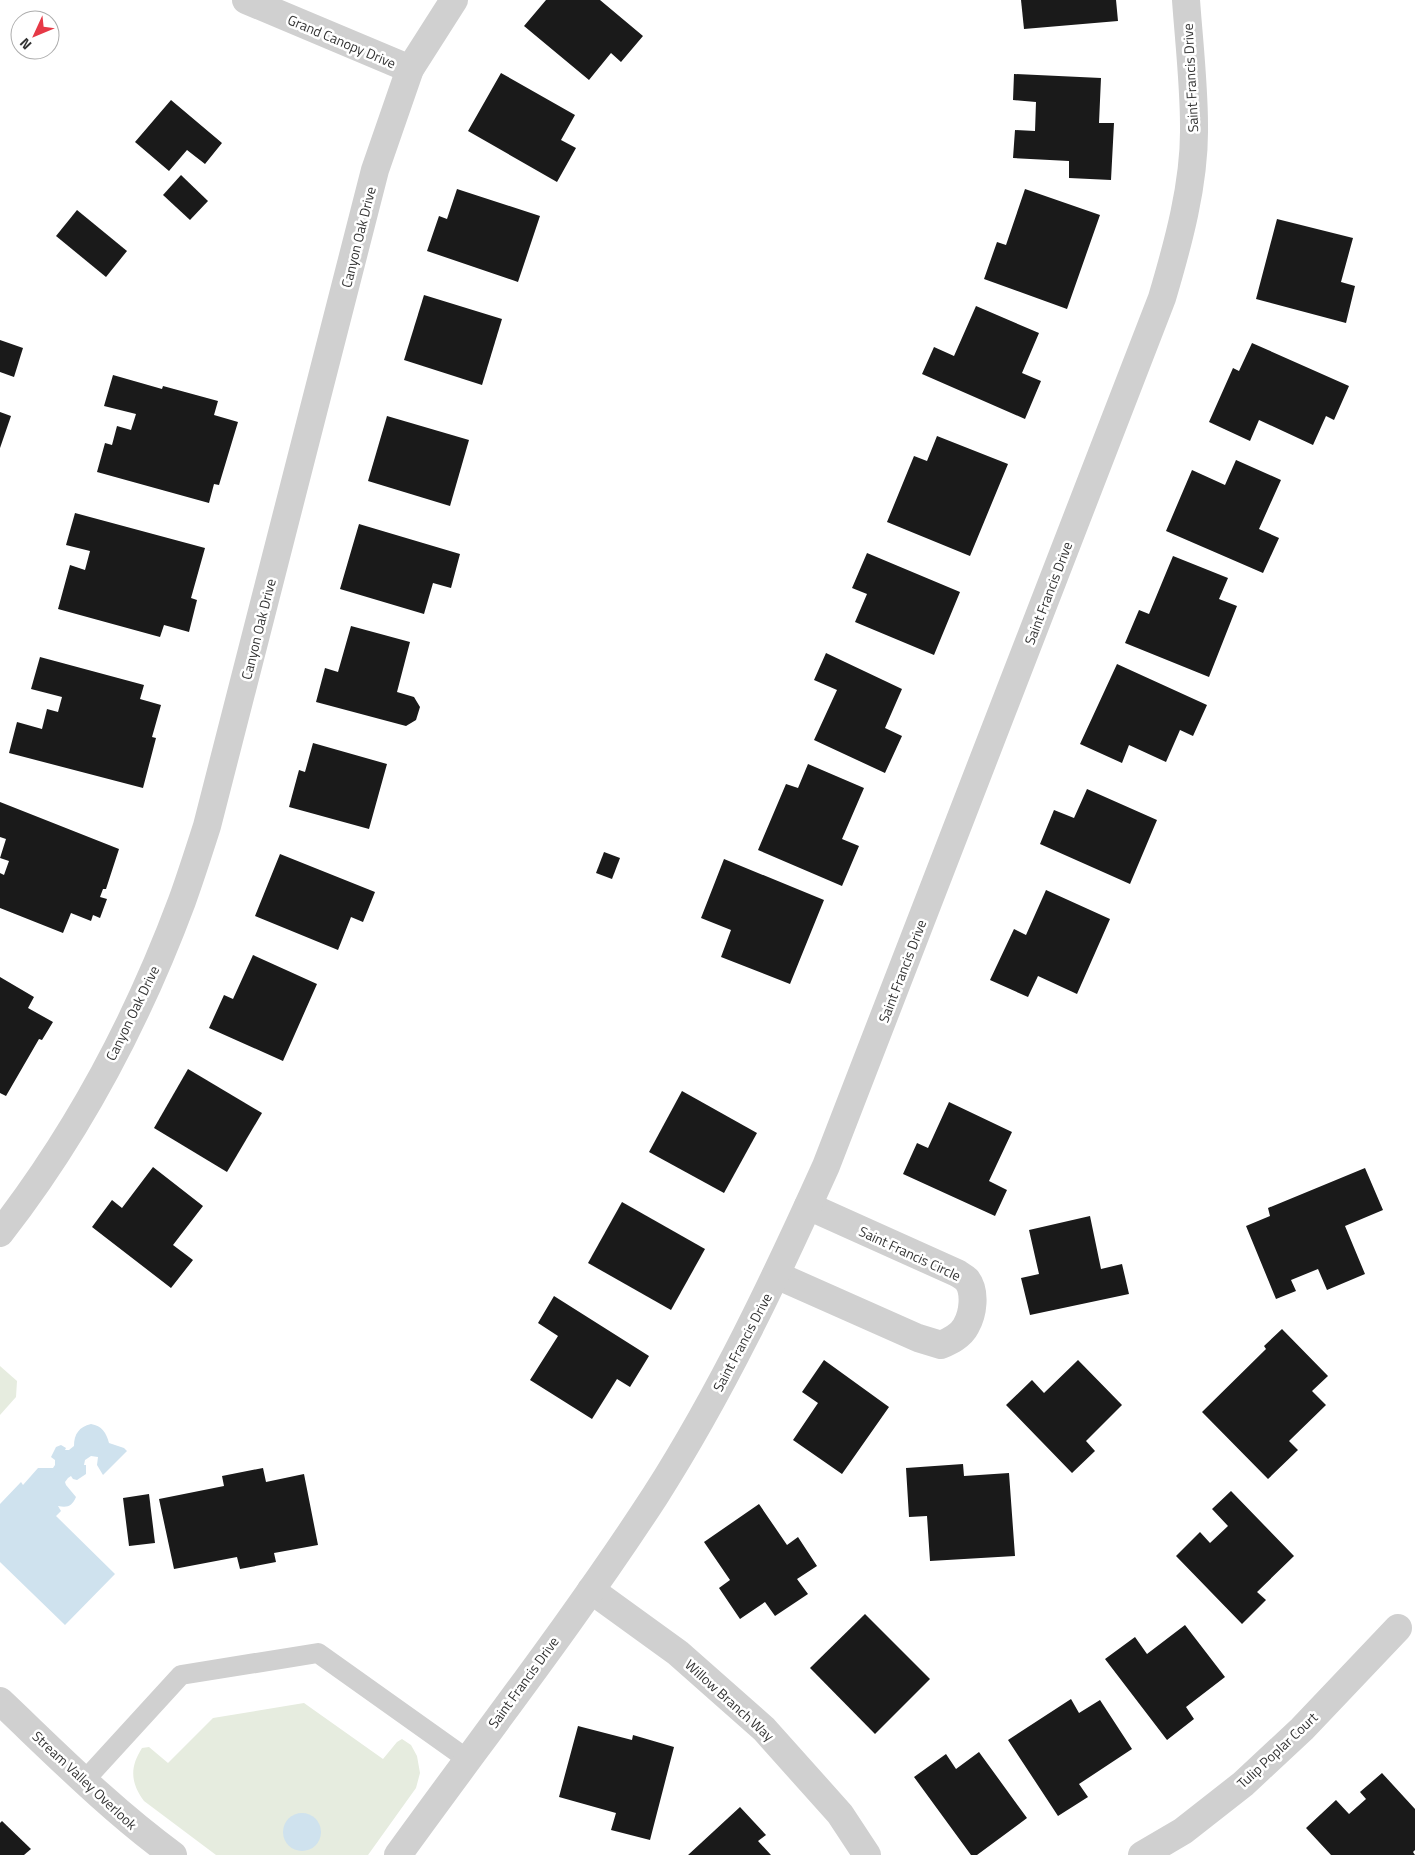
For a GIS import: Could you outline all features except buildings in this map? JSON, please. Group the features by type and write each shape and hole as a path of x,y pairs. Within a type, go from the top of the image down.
{"street":[{"name":"Grand Canopy Drive","path":"246,0 410,69"},
{"name":"Canyon Oak Drive","path":"0,1233 49,1165 91,1096 121,1040 182,901 207,826 376,170 410,69 454,0"},
{"name":"Saint Francis Drive","path":"398,1855 591,1590 655,1495 705,1412 751,1327 826,1166 1162,298 1179,241 1187,196 1194,127 1186,0"},
{"name":"Saint Francis Circle","path":"776,1275 918,1338 941,1345 953,1340 966,1327 972,1309 972,1292 966,1280 957,1273 808,1206"},
{"name":"Willow Branch Way","path":"591,1590 678,1653 764,1729 840,1814 868,1855"},
{"name":"Tulip Poplar Court","path":"1142,1855 1183,1831 1243,1784 1302,1729 1398,1628"},
{"name":"Stream Valley Overlook","path":"0,1701 139,1830 173,1855"}],"lane":[{"path":"84,1781 181,1675 318,1653 467,1759"}],"shaded area":[{"path":"0,1366 17,1381 16,1397 0,1415"},
{"path":"304,1703 383,1759 397,1742 402,1739 411,1745 417,1756 420,1773 416,1788 368,1855 216,1855 144,1801 139,1794 133,1774 135,1762 142,1748 149,1747 168,1763 213,1718"}],"water":[{"path":"91,1424 103,1430 109,1443 124,1448 127,1451 103,1475 97,1465 98,1457 91,1456 85,1460 86,1474 77,1480 71,1476 65,1482 76,1497 69,1506 58,1506 61,1511 56,1516 115,1574 65,1625 0,1562 0,1504 21,1482 23,1485 38,1468 53,1468 55,1460 51,1457 56,1447 61,1445 66,1448 65,1450 69,1450 74,1446 78,1432 83,1427"},
{"path":"302,1813 315,1819 321,1832 315,1845 302,1851 289,1845 283,1832 289,1819"}]}
